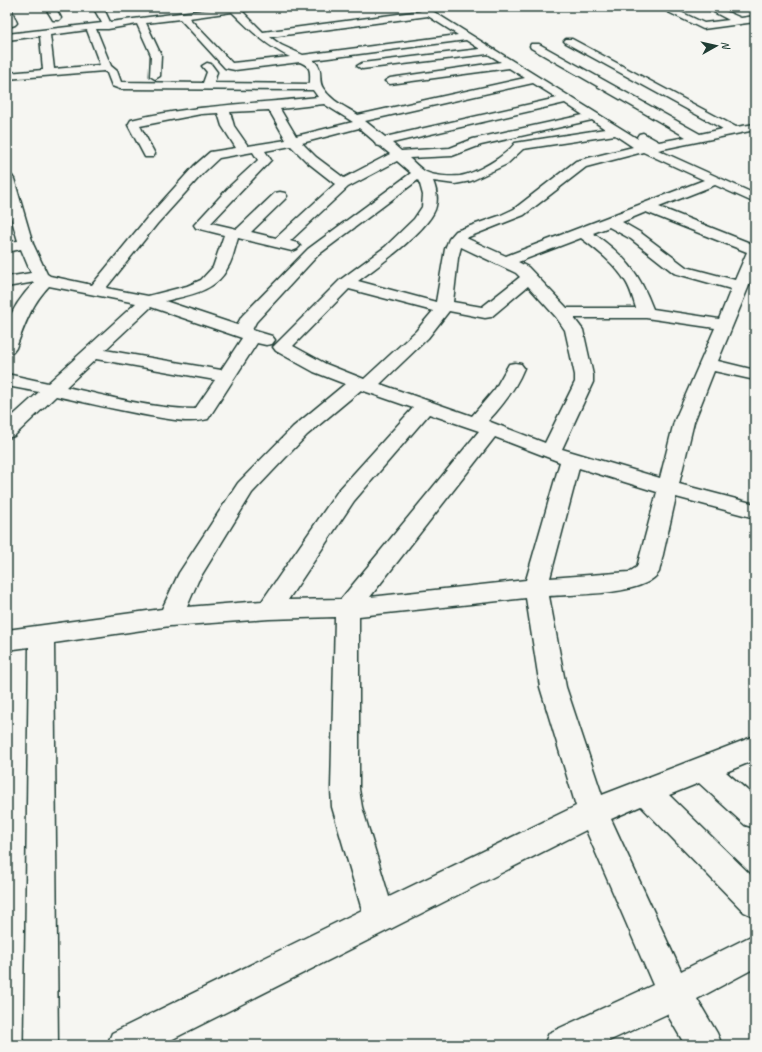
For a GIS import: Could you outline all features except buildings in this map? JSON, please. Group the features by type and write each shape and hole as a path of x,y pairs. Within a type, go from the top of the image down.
{"street":[{"path":"50,7 56,18"},
{"path":"663,7 702,26 755,19"},
{"path":"709,7 740,21"},
{"path":"7,38 141,22 233,8 256,21 285,46 315,65 321,93"},
{"path":"256,21 424,10 657,146 735,131 754,132"},
{"path":"7,11 13,23"},
{"path":"101,11 108,26"},
{"path":"182,16 229,66 235,67 273,63 315,65 468,37"},
{"path":"141,22 156,55 155,76"},
{"path":"432,26 448,24"},
{"path":"91,28 106,68"},
{"path":"45,33 49,72"},
{"path":"569,41 735,131"},
{"path":"535,46 698,138"},
{"path":"350,66 496,51 512,64 536,79 577,98 594,116 644,148 658,156 755,199"},
{"path":"273,63 283,88"},
{"path":"390,81 512,64"},
{"path":"206,87 210,83 212,72 207,66"},
{"path":"7,76 106,68 112,71 116,84 120,86 251,86 321,93 359,122 380,142 398,155 419,174 427,183 430,195 429,207 419,222 390,250 346,283 282,347"},
{"path":"96,290 152,221 210,159 218,154 294,142 359,122 536,79"},
{"path":"601,94 666,83"},
{"path":"149,154 134,123 201,111 272,106 321,93"},
{"path":"380,142 577,98"},
{"path":"272,106 284,131 313,163 343,184"},
{"path":"223,110 228,126 251,150 263,156 265,160 201,225 313,252"},
{"path":"279,243 343,184 398,155 452,152 478,142 594,116"},
{"path":"7,380 50,391 126,406 179,415 200,415 225,376 248,333 248,320 313,252 419,174 447,180 462,180 478,174 510,156 518,149 519,146 616,131"},
{"path":"658,156 754,132"},
{"path":"170,617 187,578 245,488 300,431 363,385 430,325 443,306 448,267 456,239 467,231 504,219 519,212 581,164 644,148"},
{"path":"505,262 714,181"},
{"path":"8,187 12,216 42,278"},
{"path":"7,432 148,301 193,289 207,283 213,278 221,267 236,233 280,196"},
{"path":"7,640 170,617 269,610 347,608 536,588 620,582 635,579 647,572 684,422 725,325 742,287 751,272 755,251 646,207"},
{"path":"610,221 636,236 680,270 742,287"},
{"path":"583,232 612,255 626,271 634,282 646,313"},
{"path":"456,239 518,268 562,313 574,330 584,374 584,382 561,456 536,588 553,687 593,812 674,993 705,1045"},
{"path":"7,248 26,244"},
{"path":"7,348 20,314 42,278"},
{"path":"7,282 42,278 148,301 248,333 282,347 320,368 363,385 561,456 668,488 755,511"},
{"path":"346,283 443,306 485,313 529,278"},
{"path":"562,313 646,313 725,325"},
{"path":"92,353 225,376"},
{"path":"708,364 755,375"},
{"path":"380,918 347,807 345,789 347,608 483,427 493,405 511,378 515,368"},
{"path":"269,610 346,496 425,407"},
{"path":"41,1045 42,634"},
{"path":"124,1045 593,812 755,748"},
{"path":"703,769 755,815"},
{"path":"645,791 755,901"},
{"path":"561,1045 674,993 755,950"}]}
